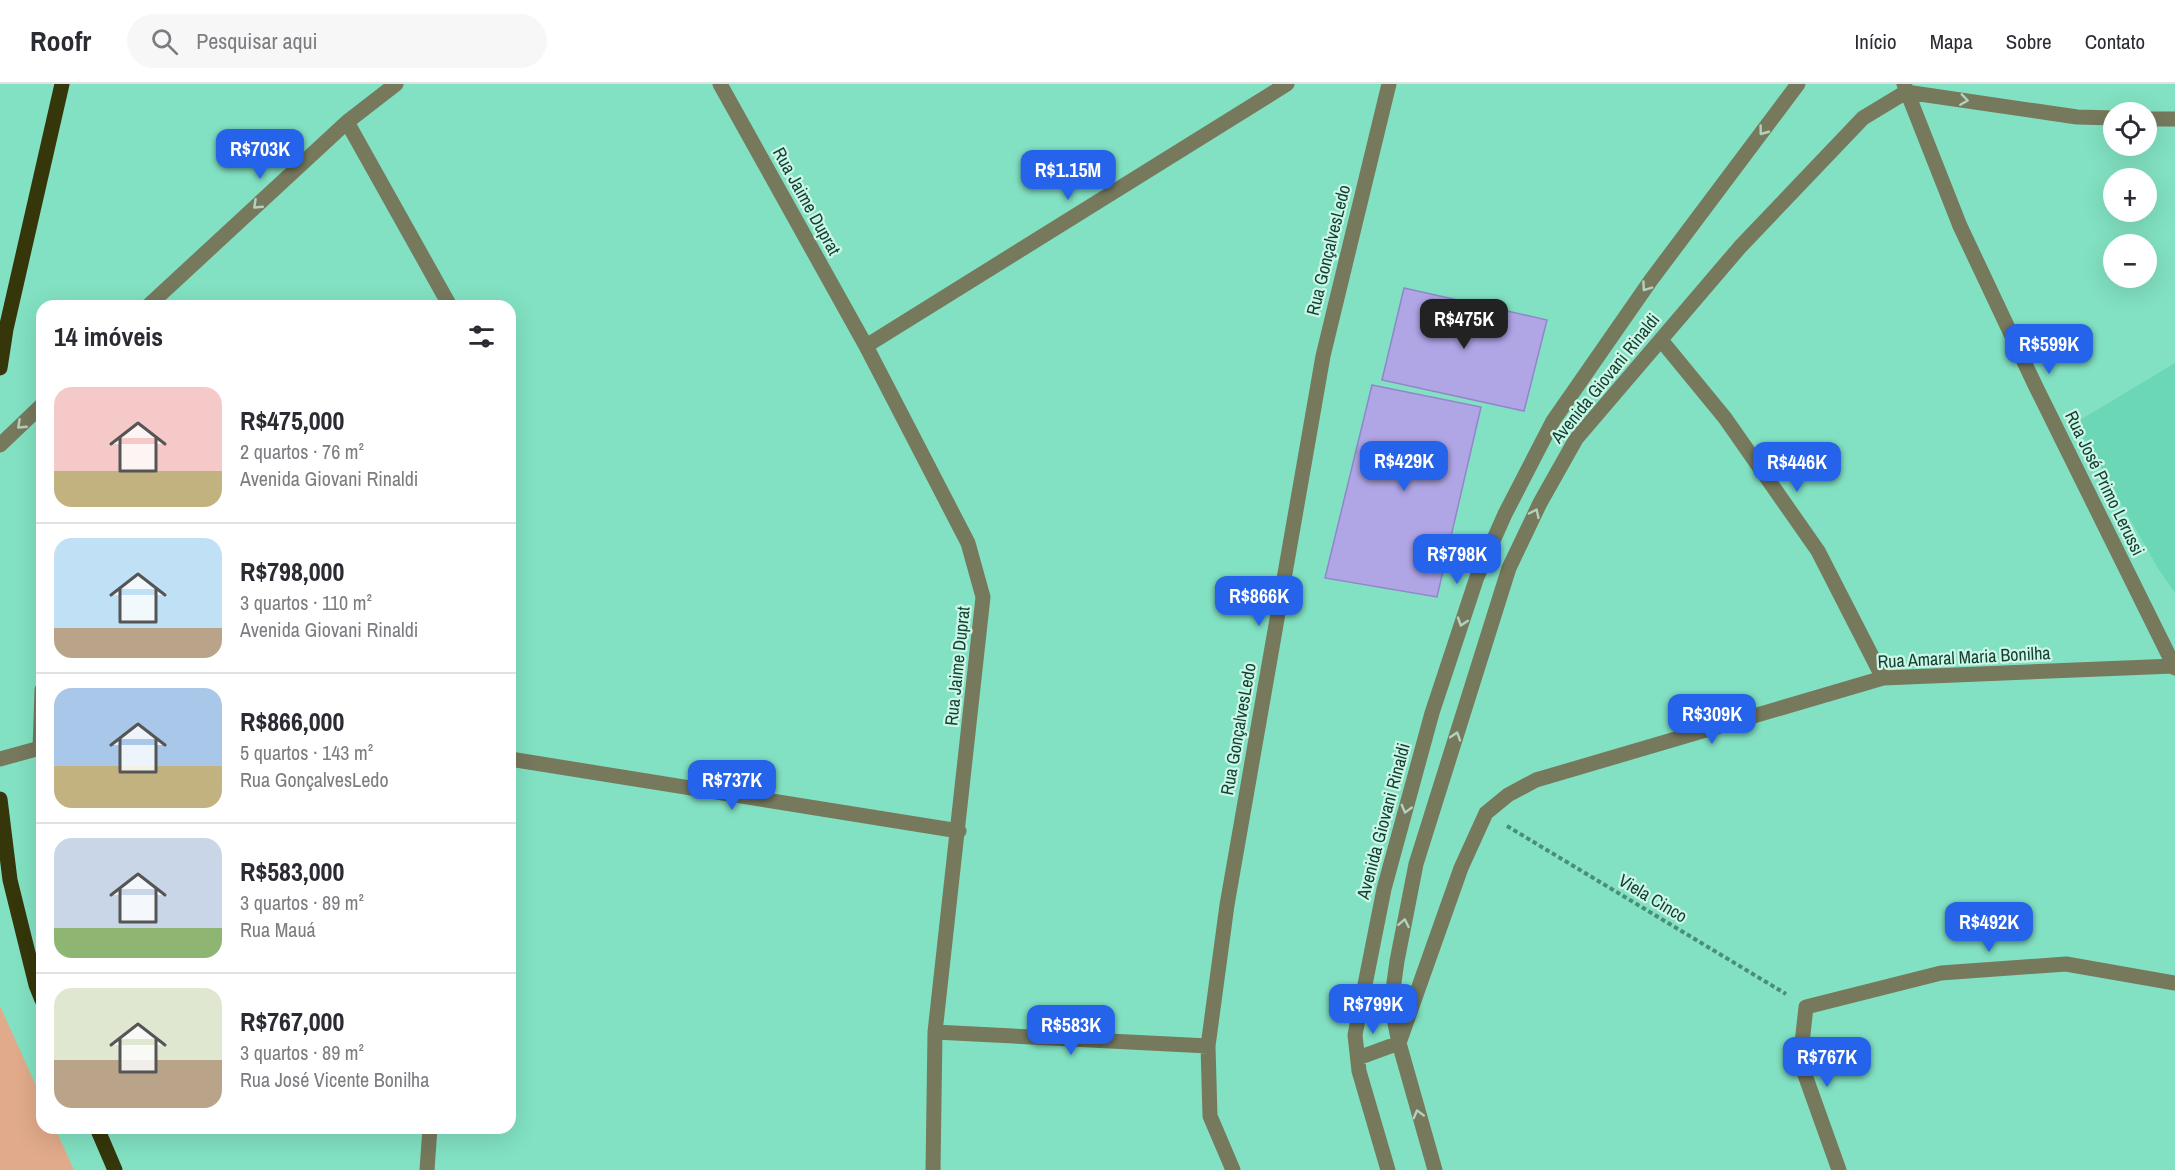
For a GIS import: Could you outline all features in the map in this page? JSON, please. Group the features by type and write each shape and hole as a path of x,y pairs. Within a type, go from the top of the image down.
{"main road":[{"path":"0,368 9,318 62,84"},
{"path":"0,799 10,880 36,985"},
{"path":"100,1134 115,1170"}],"street":[{"path":"154,300 347,122 396,84"},
{"name":"Rua Jaime Duprat","path":"720,84 866,346 968,543 983,597 959,831 935,1032 933,1170"},
{"path":"866,346 1287,84"},
{"name":"Rua GonçalvesLedo","path":"1233,1170 1210,1116 1208,1046 1227,905 1323,356 1389,84"},
{"name":"Avenida Giovani Rinaldi","path":"1388,1170 1358,1058 1355,1035 1384,890 1432,713 1477,577 1504,514 1553,421 1651,280 1798,84"},
{"path":"1905,88 2077,117 2103,118"},
{"name":"Avenida Giovani Rinaldi","path":"1435,1170 1399,1043 1392,1004 1396,961 1416,864 1509,568 1567,452 1740,247 1863,118 1905,88"},
{"name":"Rua José Primo Lerussi","path":"1905,88 1960,226 2036,387 2175,667"},
{"path":"2157,119 2175,119"},
{"path":"347,122 447,300"},
{"path":"1661,340 1725,418 1818,551 1883,678"},
{"path":"0,445 36,411"},
{"name":"Rua Amaral Maria Bonilha","path":"1399,1043 1461,868 1486,813 1508,795 1536,780 1883,678 2175,667"},
{"path":"0,759 36,749"},
{"path":"516,760 959,831"},
{"path":"1839,1170 1800,1061 1806,1007 1941,974 2066,964 2175,983"},
{"path":"935,1032 1208,1046"},
{"path":"1358,1058 1399,1043"},
{"path":"427,1170 430,1134"}],"path":[{"name":"Viela Cinco","path":"1486,813 1806,1007"}],"shaded area":[{"path":"2175,363 2175,593 2159,570 2075,423"},
{"path":"0,1006 36,1086 36,1134 58,1134 74,1170 0,1170"}],"building":[{"path":"1404,288 1547,320 1524,411 1382,380"},
{"path":"1372,385 1481,407 1437,597 1325,578"}]}
